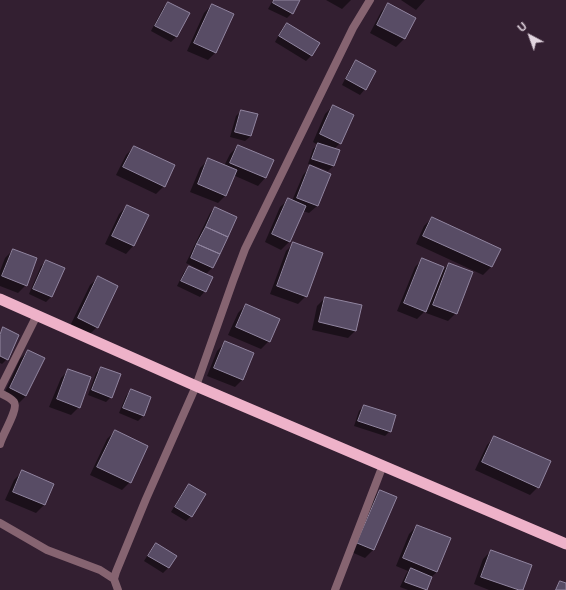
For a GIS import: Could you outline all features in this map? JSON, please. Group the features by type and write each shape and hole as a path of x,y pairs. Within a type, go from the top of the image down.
{"highway":[{"path":"0,299 196,386 566,544"}],"street":[{"path":"114,579 146,499 196,386 245,249 354,24 370,0"},
{"path":"0,389 37,315"},
{"path":"0,393 13,400 15,406 0,444"},
{"path":"335,590 383,465"},
{"path":"0,523 47,550 100,570 114,579 118,590"}],"building":[{"path":"274,0 300,0 293,14 273,3"},
{"path":"168,2 190,13 177,37 155,26"},
{"path":"388,3 416,18 405,39 377,25"},
{"path":"212,4 234,14 216,53 194,43"},
{"path":"287,23 320,43 312,56 279,36"},
{"path":"356,60 376,71 366,90 346,79"},
{"path":"333,105 354,115 341,144 320,134"},
{"path":"241,110 258,114 251,136 235,132"},
{"path":"318,143 340,150 334,166 312,159"},
{"path":"238,145 274,160 266,178 230,163"},
{"path":"134,146 175,165 165,187 123,167"},
{"path":"208,158 237,170 226,196 198,184"},
{"path":"310,165 331,174 318,206 297,198"},
{"path":"288,198 306,206 290,242 272,234"},
{"path":"127,205 149,215 134,246 112,236"},
{"path":"215,207 237,217 228,237 206,227"},
{"path":"432,217 501,249 492,267 423,236"},
{"path":"206,227 228,237 220,254 197,244"},
{"path":"293,242 323,253 307,297 277,286"},
{"path":"197,244 220,254 213,268 191,258"},
{"path":"13,249 37,258 27,286 2,276"},
{"path":"422,258 444,267 426,312 404,303"},
{"path":"46,260 65,268 52,297 33,289"},
{"path":"449,263 473,272 457,314 433,305"},
{"path":"189,266 213,277 206,292 181,281"},
{"path":"98,276 118,286 98,328 78,318"},
{"path":"325,297 362,305 356,331 319,322"},
{"path":"246,304 280,319 270,342 236,327"},
{"path":"3,327 19,335 8,360 0,356 0,335"},
{"path":"225,341 254,353 243,380 214,368"},
{"path":"28,350 45,358 26,396 10,388"},
{"path":"101,367 121,374 112,398 92,390"},
{"path":"68,369 91,377 80,408 57,399"},
{"path":"131,389 151,397 144,416 123,408"},
{"path":"364,405 396,415 391,432 358,421"},
{"path":"115,430 148,446 131,483 97,467"},
{"path":"494,436 551,461 539,488 482,462"},
{"path":"22,470 54,484 45,505 13,492"},
{"path":"189,484 206,494 192,517 175,507"},
{"path":"380,490 397,497 374,550 357,543"},
{"path":"417,525 451,538 437,572 403,558"},
{"path":"156,543 177,556 169,568 148,556"},
{"path":"491,550 532,565 523,590 481,577"},
{"path":"411,568 432,577 427,590 405,582"},
{"path":"560,581 566,583 566,590 556,590"}]}
